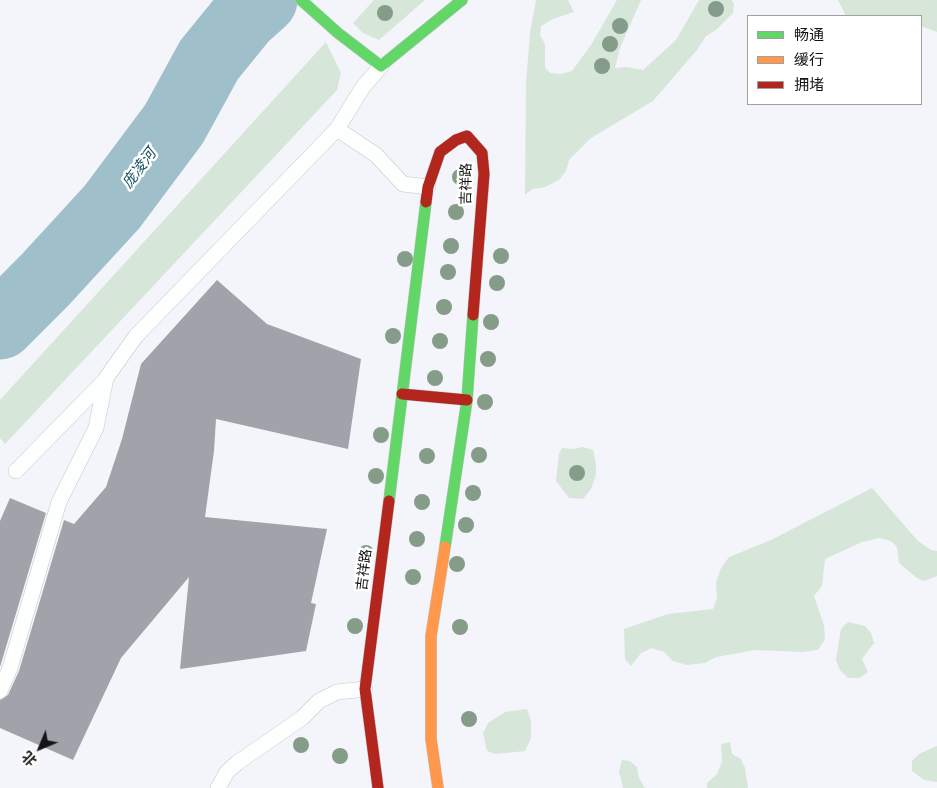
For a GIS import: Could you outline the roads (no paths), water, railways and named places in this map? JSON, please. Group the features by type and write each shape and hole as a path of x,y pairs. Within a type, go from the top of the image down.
{"main road":[{"path":"301,0 381,66 462,0"},
{"name":"吉祥路","path":"378,788 365,689 428,187 440,152 456,140 467,136 482,153 483,200 468,400 432,636 430,739 438,788"},
{"path":"402,394 468,400"}],"lane":[{"path":"16,471 106,378 136,336 337,129 363,87 381,66"},
{"path":"337,129 376,156 403,184 428,187"},
{"path":"0,691 10,668 59,502 96,428 106,378"},
{"path":"218,788 227,772 302,718 319,701 337,692 365,689"}],"waterway":[{"name":"庞凌河","path":"0,325 45,280 112,207 174,124 209,60 244,17 263,0"}]}
